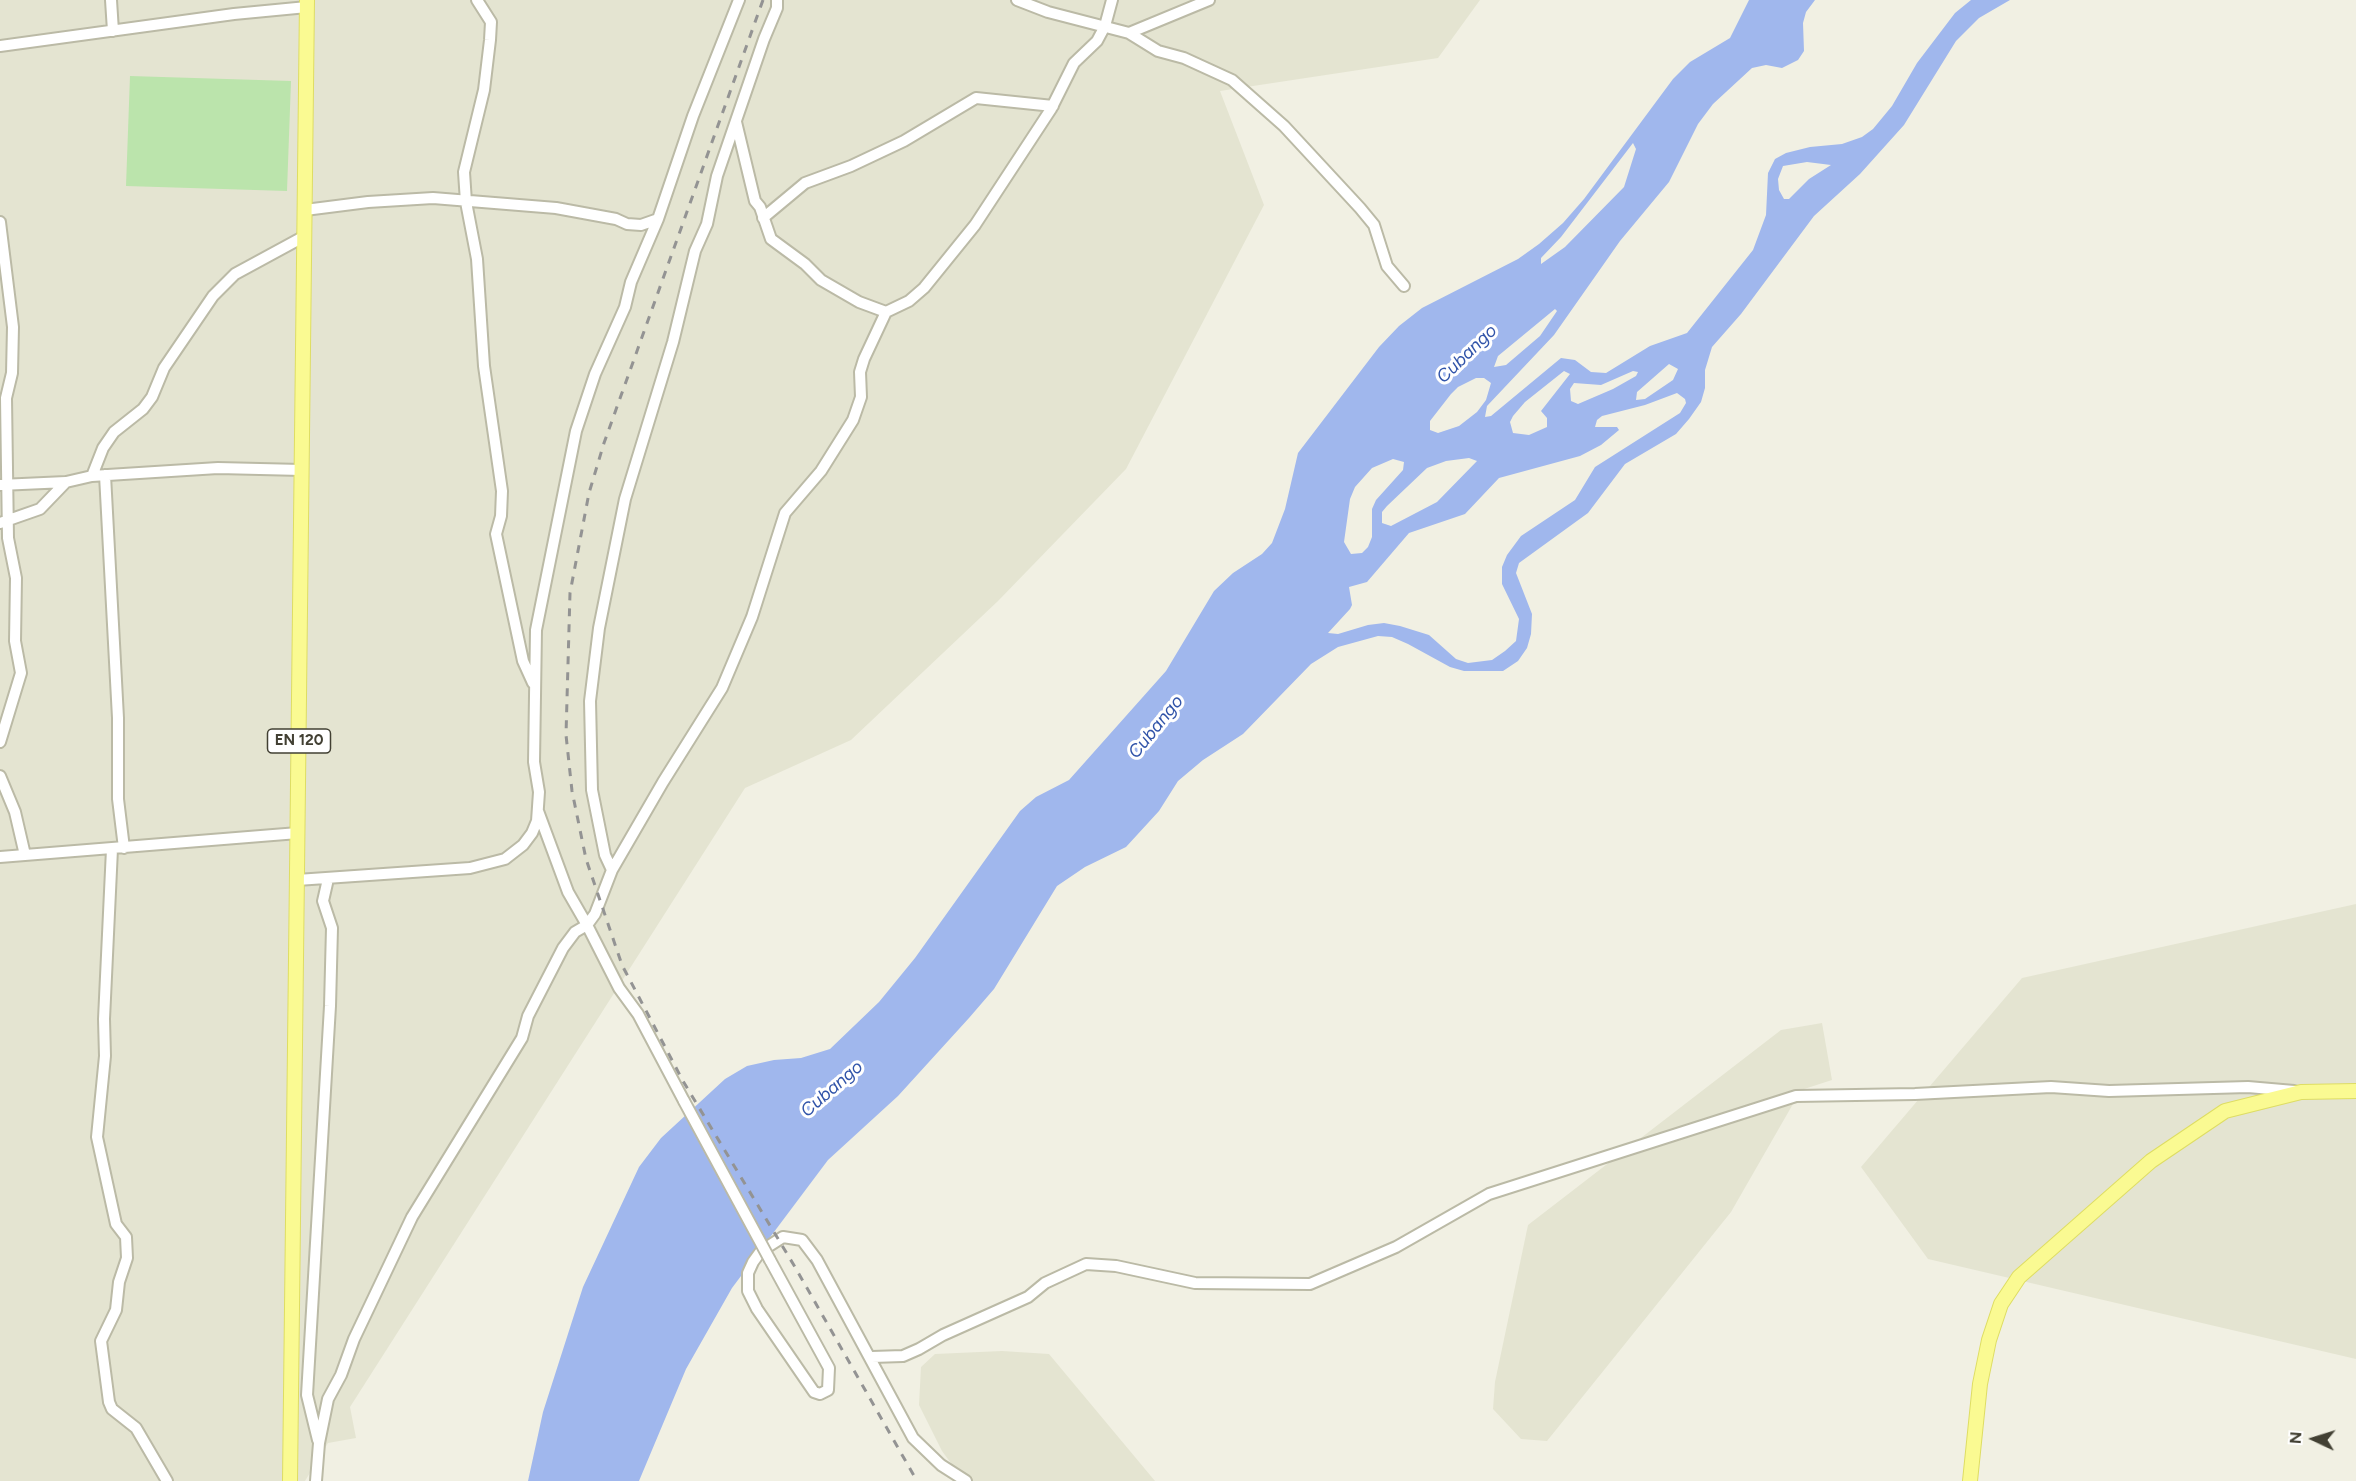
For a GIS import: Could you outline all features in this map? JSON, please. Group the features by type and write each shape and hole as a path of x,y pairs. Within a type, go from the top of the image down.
{"main road":[{"name":"EN 120","path":"290,1481 307,4"},
{"path":"1970,1481 1980,1384 1989,1340 2001,1304 2019,1277 2151,1161 2225,1111 2301,1092 2356,1091"}],"street":[{"path":"111,0 112,31"},
{"path":"477,0 491,22 484,90 464,172 466,202 477,259 484,366 502,491 501,516 496,534 523,661 534,687"},
{"path":"297,880 470,868 505,859 523,845 532,833 538,811 539,792 534,762 536,630 576,431 595,374 625,307 693,116 739,0"},
{"path":"612,870 600,834 590,769 590,701 599,628 625,499 673,342 695,251 707,224 717,176 764,39 777,8 777,0"},
{"path":"1017,0 1048,12 1129,33 1158,51 1185,58 1225,75 1273,116 1374,225 1384,260 1404,286"},
{"path":"316,1481 319,1443 328,1399 341,1375 354,1338 412,1217 522,1038 528,1016 563,948 575,932 586,925 596,914 612,870 668,772 722,688 752,617 785,513 821,471 853,420 861,397 860,372 864,358 886,312 909,301 941,270 975,225 1053,106 1074,63 1097,41 1105,26 1112,0"},
{"path":"1129,33 1209,0"},
{"path":"0,46 307,4"},
{"path":"763,218 805,183 851,166 904,141 976,98 1053,106"},
{"path":"736,122 755,201 760,207 771,239 805,264 821,280 860,302 886,312"},
{"path":"305,210 433,198 556,208 616,219 627,224 640,225 657,219"},
{"path":"0,222 13,327 12,373 6,398 4,521 16,578 16,656 21,673 0,742"},
{"path":"92,476 103,448 114,432 143,409 152,397 164,369 213,296 235,274 305,236"},
{"path":"4,484 66,482 92,476 218,468 302,470"},
{"path":"105,475 118,718 118,799 124,848"},
{"path":"4,521 40,509 66,482"},
{"path":"0,776 15,812 25,855"},
{"path":"538,811 564,883 619,988 639,1014 684,1101 770,1260 829,1368 830,1382 826,1392 820,1394 814,1392 757,1309 748,1291 748,1273 753,1262 761,1251 777,1239 797,1238 807,1245 872,1357 914,1438 941,1465 966,1481"},
{"path":"0,857 298,833"},
{"path":"112,849 104,1019 105,1056 97,1137 116,1224 126,1237 127,1258 119,1282 116,1310 101,1341 109,1402 112,1409 136,1428 167,1481"},
{"path":"319,1443 307,1395 330,1006 332,928 323,900 328,879"},
{"path":"872,1357 903,1356 943,1335 1028,1297 1045,1283 1086,1264 1142,1270 1195,1283 1310,1284 1396,1247 1489,1194 1796,1096 1915,1094 2051,1087 2109,1091 2248,1087 2301,1092"}],"shaded area":[{"path":"0,0 1480,0 1438,58 1220,91 1264,205 1126,469 998,601 851,740 745,788 350,1407 356,1438 328,1443 305,1481 0,1481"},
{"path":"2356,904 2356,1359 1928,1259 1861,1167 2022,978"},
{"path":"1822,1023 1832,1080 1801,1090 1731,1212 1547,1441 1521,1439 1493,1409 1495,1382 1528,1225 1781,1030"},
{"path":"1002,1351 1049,1354 1155,1481 964,1481 942,1451 919,1405 921,1367 935,1354"}],"green space":[{"path":"130,76 291,81 287,191 126,186"}],"water":[{"name":"Cubango","path":"1749,0 1815,0 1806,12 1803,23 1804,51 1798,60 1782,68 1766,65 1752,68 1713,104 1698,124 1669,182 1620,241 1554,335 1487,406 1485,417 1491,416 1561,358 1575,360 1591,372 1606,373 1650,346 1687,333 1753,250 1766,215 1768,173 1775,159 1786,153 1810,147 1842,144 1862,137 1873,129 1892,106 1917,63 1955,13 1971,0 2010,0 1979,18 1956,41 1904,125 1860,174 1814,216 1741,314 1712,347 1705,370 1705,388 1701,402 1676,434 1625,464 1588,513 1519,563 1516,573 1532,614 1531,634 1527,648 1518,661 1503,671 1464,671 1450,667 1392,637 1378,636 1338,647 1311,664 1243,734 1203,760 1178,781 1159,811 1126,847 1085,867 1057,886 994,989 898,1096 828,1160 732,1288 686,1369 639,1481 528,1481 543,1412 583,1287 639,1167 661,1138 725,1079 747,1066 774,1060 801,1058 830,1049 879,1002 915,958 1020,811 1036,797 1069,780 1166,671 1214,591 1233,573 1262,554 1272,543 1285,509 1298,453 1379,347 1399,326 1422,308 1518,259 1563,223 1584,199 1673,79 1690,62 1730,38","holes":["1633,143 1636,149 1624,187 1565,247 1541,264 1541,258 1561,237","1807,162 1831,165 1809,179 1789,199 1784,199 1779,190 1778,179 1783,166","1555,309 1557,311 1540,336 1506,365 1494,367 1498,356","1669,364 1678,369 1673,380 1645,399 1636,400 1637,392","1564,371 1570,374 1541,411 1547,418 1547,427 1529,435 1513,433 1510,422 1525,402","1633,371 1638,372 1636,376 1613,389 1578,404 1571,401 1570,389 1574,383 1601,385","1476,378 1484,378 1491,383 1486,400 1477,412 1459,426 1438,433 1430,430 1430,421 1458,387","1677,393 1685,399 1686,403 1680,413 1595,467 1575,500 1521,536 1507,555 1502,567 1502,584 1519,619 1516,641 1505,651 1492,660 1468,663 1456,659 1429,635 1400,626 1384,623 1338,634 1328,633 1352,605 1349,587 1367,582 1409,533 1465,514 1499,478 1580,456 1601,445 1619,430 1617,427 1595,427 1597,420 1602,416 1645,405","1469,458 1477,461 1437,502 1391,526 1382,523 1382,512 1427,468 1446,461","1393,459 1404,462 1403,470 1376,500 1372,509 1372,537 1368,547 1362,553 1351,554 1344,542 1350,499 1355,487 1372,468"]}],"railway":[{"path":"763,0 604,443 589,493 570,593 566,735 572,791 586,859 622,965 683,1081 795,1267 917,1481"}]}
